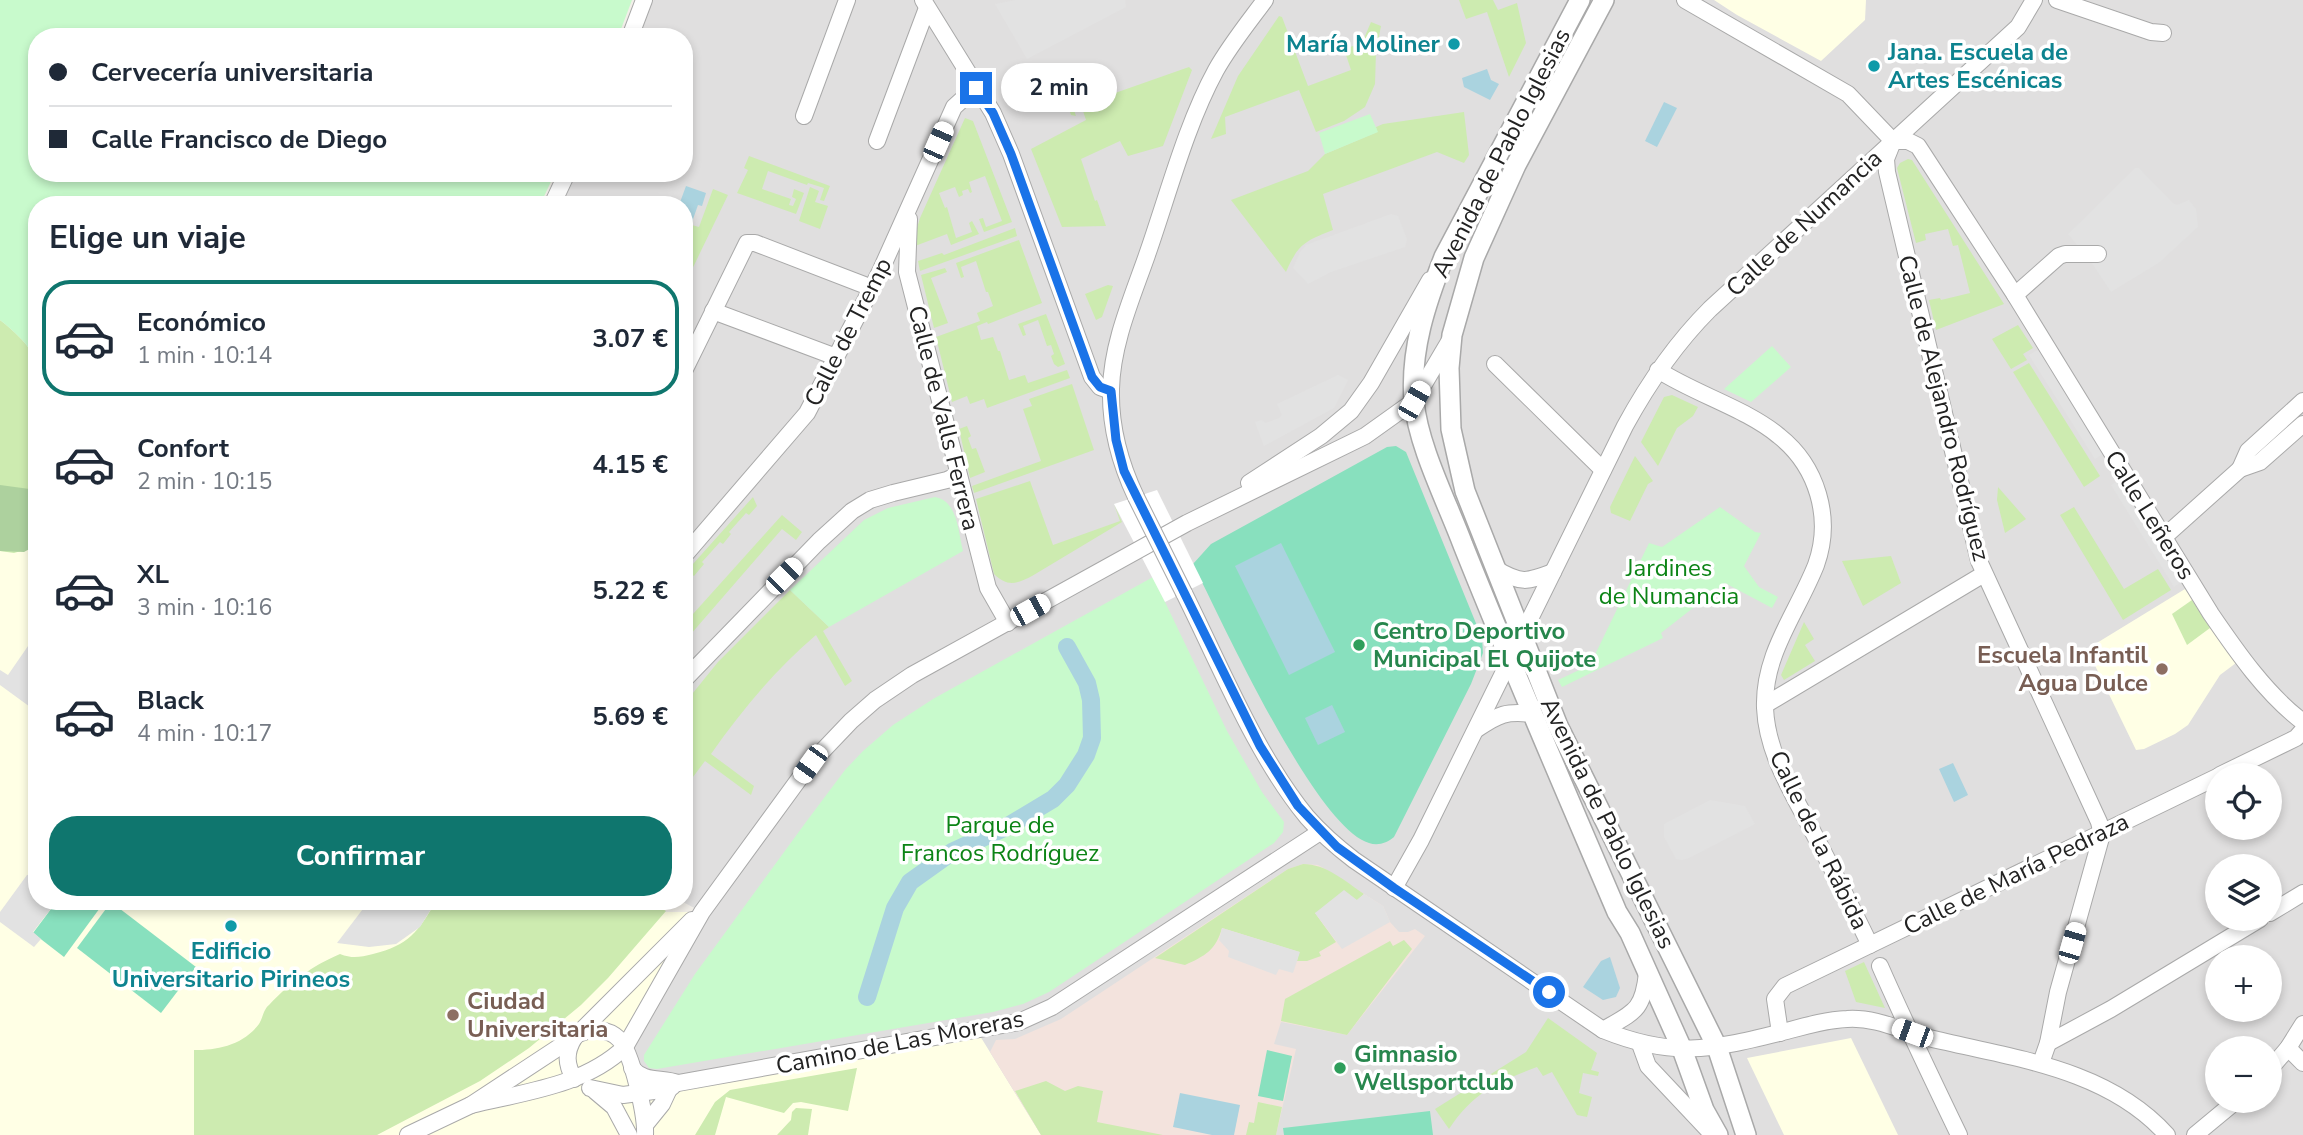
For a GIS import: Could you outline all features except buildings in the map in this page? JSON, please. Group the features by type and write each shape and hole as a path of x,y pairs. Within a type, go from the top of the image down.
{"street":[{"path":"634,28 644,0"},
{"path":"804,116 847,0"},
{"path":"1265,0 1226,54 1201,101 1118,340 1111,391 1116,440 1124,471 1265,755 1287,791 1320,832 1354,860 1603,1030 1640,1044 1682,1049 1717,1047 1826,1021 1857,1018 1881,1022 1912,1033 2041,1063 2101,1087 2156,1124 2166,1135"},
{"name":"Avenida de Pablo Iglesias","path":"1580,0 1444,257 1417,337 1414,401 1423,441 1511,661 1617,912 1630,933 1682,1049 1703,1110 1715,1135"},
{"name":"Avenida de Pablo Iglesias","path":"1604,0 1516,165 1474,258 1452,335 1449,392 1455,456 1465,491 1558,726 1717,1047 1746,1135"},
{"path":"1685,0 1848,94 1893,141"},
{"name":"Calle de Numancia","path":"1394,888 1511,661 1630,416 1658,370 1677,344 1710,309 2018,27 2034,0"},
{"path":"2057,0 2151,32 2162,33"},
{"path":"925,4 993,113 1011,154 1092,377 1100,387 1111,391"},
{"path":"877,141 925,4"},
{"name":"Calle de Tremp","path":"693,546 807,413 885,261 954,107 976,88"},
{"name":"Calle Leñeros","path":"1893,141 1908,141 1918,146 2015,295 2225,635 2270,690 2303,722"},
{"name":"Calle de Alejandro Rodríguez","path":"1893,141 1886,159 1887,172 1976,548 1984,574 2099,822 2102,834"},
{"name":"Calle de Valls Ferrera","path":"910,206 905,265 988,588 1008,623"},
{"path":"693,353 747,243 755,243 872,288"},
{"path":"2015,295 2059,256 2098,254"},
{"path":"1187,523 1321,436 1351,411 1371,383 1444,257"},
{"path":"885,261 897,260 905,265"},
{"path":"713,312 836,358"},
{"path":"471,1105 574,1079 612,1059 625,1047 702,912 810,764 875,700 912,675 1187,523 1365,436 1414,401 1452,335"},
{"path":"1495,364 1603,470"},
{"name":"Calle de la Rábida","path":"1658,370 1779,435 1800,457 1816,487 1822,520 1819,554 1771,663 1765,705 1768,735 1780,767 1870,945"},
{"path":"2240,469 2248,451 2303,401"},
{"path":"2164,537 2240,469 2260,462 2303,424"},
{"path":"693,671 819,541 852,511 870,500 958,475"},
{"path":"1496,569 1517,581 1553,572"},
{"path":"1765,705 1984,574"},
{"path":"1475,730 1496,716 1508,712 1533,714"},
{"name":"Calle de María Pedraza","path":"2245,763 2296,738 2303,730"},
{"name":"Calle de María Pedraza","path":"1780,1033 1775,999 1786,986 2205,783"},
{"name":"Camino de Las Moreras","path":"590,1088 623,1094 639,1093 1003,1027 1036,1016 1320,832"},
{"path":"2041,1063 2048,1043 2057,992 2102,834"},
{"path":"2282,906 2303,893"},
{"path":"408,1135 471,1105 576,1036 616,998 642,968 702,912"},
{"path":"2048,1043 2111,1009 2240,931"},
{"path":"1880,966 1959,1135"},
{"name":"Avenida de Pablo Iglesias","path":"1603,1030 1639,1007 1645,996 1647,974"},
{"path":"2282,1055 2303,1024"},
{"path":"629,1135 614,1107 574,1079 567,1057 569,1046 576,1036 593,1029 603,1030 619,1039 625,1047 639,1093 645,1130"},
{"name":"Avenida de Pablo Iglesias","path":"1640,1044 1648,1066 1715,1135"},
{"path":"2288,1048 2303,1063"},
{"name":"Camino de Las Moreras","path":"632,1068 636,1073 648,1078 670,1080 674,1086"},
{"path":"645,1130 674,1086"},
{"path":"2195,1135 2222,1113"}],"shaded area":[{"path":"644,0 2303,0 2303,1135 1041,1135 987,1050 678,1083 648,1078 625,1047 702,912 693,907 693,196 556,196 563,182 693,182 693,28 633,28"},
{"path":"1015,0 1125,0 1126,7 1027,59 995,4"},
{"path":"1714,0 1866,0 1865,20 1821,61"},
{"path":"2135,168 2139,168 2173,203 2177,205 2189,200 2196,209 2198,227 2160,262 2111,292 2068,234"},
{"path":"1391,214 1398,216 1407,239 1405,247 1331,272 1308,284 1293,268 1306,245"},
{"name":"Ciudad Universitaria","path":"0,320 28,353 28,910 702,912 625,1047 632,1068 661,1081 977,1031 1041,1135 0,1135"},
{"path":"2038,350 2104,453 2095,459 2029,355"},
{"path":"1338,375 1348,380 1334,408 1264,446 1255,422 1261,420 1266,423 1279,418 1282,415 1277,404"},
{"path":"2120,480 2183,581 2174,587 2111,485"},
{"name":"Escuela Infantil Agua Dulce","path":"2185,589 2236,663 2220,675 2188,725 2144,749 2136,750 2087,649"},
{"path":"28,646 28,705 0,685 0,670 8,675"},
{"path":"1710,800 1745,806 1755,824 1689,858 1676,859 1664,837 1664,824"},
{"path":"1303,864 1318,865 1383,906 1390,922 1399,932 1415,929 1425,936 1347,1035 1281,1022 1274,1044 1296,1049 1276,1135 1041,1135 990,1052 996,1040 1015,1039 1061,1019 1288,869"},
{"path":"27,875 28,910 50,910 33,932 41,939 34,947 0,922 0,912"},
{"path":"1344,890 1357,900 1364,894 1383,906 1390,922 1342,949 1315,913"},
{"path":"362,910 430,910 420,927 396,944 369,947 337,943"},
{"path":"1222,928 1300,952 1293,973 1279,969 1276,975 1228,957 1229,951 1219,940"},
{"path":"1851,1038 1898,1135 1784,1135 1747,1058"}],"green space":[{"path":"0,0 632,0 621,28 28,28 28,182 551,182 544,196 28,196 28,348 0,320"},
{"path":"1459,0 1493,0 1498,10 1517,3 1526,43 1509,77 1487,12 1466,19"},
{"path":"1279,16 1282,17 1308,86 1351,70 1344,49 1362,43 1371,22 1381,26 1376,52 1375,84 1365,107 1344,121 1316,132 1299,90 1225,117 1226,134 1211,139 1238,76"},
{"path":"1189,67 1192,70 1163,146 1128,156 1120,141 1081,159 1106,226 1062,227 1031,149 1086,120 1081,105"},
{"path":"1094,70 1100,88 1070,98 1076,116 1071,115 1060,82"},
{"path":"1464,112 1469,155 1464,163 1437,152 1323,194 1333,230 1316,237 1299,249 1286,272 1231,200 1308,171 1325,154 1377,132 1376,127 1383,124"},
{"path":"1370,114 1378,132 1325,154 1319,133"},
{"path":"965,118 973,121 1012,222 984,232 979,219 983,218 986,227 1002,221 985,176 969,182 970,193 968,189 962,191 963,195 959,197 955,187 939,193 945,208 947,207 956,238 972,232 969,223 972,221 979,234 951,245 947,234 915,246 920,218"},
{"path":"749,156 830,186 824,201 820,200 824,188 768,171 762,189 791,199 789,205 793,206 796,199 792,197 794,189 804,193 796,214 737,193 748,170 744,168"},
{"path":"1908,159 1912,160 2004,304 1936,330 1929,300 1970,293 1958,245 1953,246 1948,229 1925,234 1926,240 1916,243 1897,168"},
{"path":"810,187 819,191 815,202 828,206 820,229 799,221"},
{"path":"713,189 728,195 693,267 693,225 699,227"},
{"path":"1015,228 1017,236 920,271 918,261 942,253 944,255"},
{"path":"1019,240 1042,303 977,326 981,340 993,337 1009,380 1025,375 1028,383 1067,370 1070,378 987,408 984,399 970,404 967,396 952,402 936,337 980,321 977,313 993,306 976,261 961,267 964,277 961,278 956,263"},
{"path":"945,268 947,272 931,278 948,323 934,328 921,275"},
{"path":"1108,285 1113,286 1102,317 1096,320 1085,294"},
{"path":"1046,314 1065,364 1058,367 1054,364 1051,345 1047,346 1038,320 1023,326 1026,335 1023,336 1018,324"},
{"path":"0,320 28,348 28,549 14,553 0,551"},
{"path":"2018,325 2033,348 2023,354 2027,360 2011,369 1992,339"},
{"path":"1772,346 1791,367 1751,402 1724,389"},
{"path":"2029,363 2100,476 2084,487 2013,372"},
{"path":"1072,384 1094,450 974,493 972,486 1041,461 1023,409 1032,406 1029,399"},
{"path":"1672,395 1698,407 1693,416 1677,428 1658,466 1641,442 1664,397"},
{"path":"967,426 972,449 976,448 985,472 970,478 959,429"},
{"name":"Centro Deportivo Municipal El Quijote","path":"1396,446 1406,452 1482,638 1483,653 1471,684 1394,837 1376,844 1369,843 1347,829 1297,762 1271,718 1193,564 1211,544 1387,447"},
{"path":"1635,456 1653,481 1648,484 1630,521 1611,513 1610,507"},
{"path":"1030,481 1053,545 1120,521 1114,504 1122,522 1032,576 1017,582 1003,581 994,574 976,499"},
{"path":"0,485 28,489 28,550 0,551"},
{"path":"1998,487 2026,519 2005,533 1997,500"},
{"path":"753,497 757,506 749,515 746,513 729,532 731,534 723,544 720,542 702,562 704,564 694,576 693,564"},
{"path":"935,497 943,500 953,511 963,551 829,627 790,590 864,520 888,508"},
{"name":"Jardines de Numancia","path":"1720,507 1755,532 1761,533 1744,566 1759,587 1778,597 1772,608 1725,583 1661,633 1663,638 1562,687 1558,680 1590,665 1649,543 1662,547"},
{"path":"2074,507 2124,589 2158,569 2171,590 2123,620 2060,515"},
{"path":"782,515 802,532 796,540 782,529 693,632 693,614"},
{"path":"1891,556 1901,583 1863,606 1842,561"},
{"name":"Parque de Francos Rodríguez","path":"1153,577 1227,731 1262,792 1284,822 1283,832 1274,843 1049,992 1023,1004 993,1012 657,1069 649,1068 644,1061 644,1055 695,974 845,770 863,751 893,725 933,699"},
{"path":"790,590 829,627 823,631 852,681 845,686 816,635 760,691 711,754 754,786 751,795 705,761 693,777 693,693 718,662"},
{"path":"2192,600 2210,628 2187,645 2172,614"},
{"path":"1804,622 1814,639 1805,645 1815,661 1784,680 1781,675"},
{"path":"1303,864 1327,870 1364,894 1357,900 1315,913 1336,942 1319,952 1321,956 1297,961 1299,952 1222,928 1209,951 1185,965 1155,958 1288,869"},
{"path":"50,910 98,910 64,957 33,933"},
{"path":"105,910 121,910 196,967 161,1013 77,948"},
{"path":"431,910 666,911 581,1005 529,1048 480,1081 377,1135 194,1135 194,1050 212,1049 238,1041 253,1031 267,1007 302,975 340,954 356,957 396,946 411,936"},
{"path":"1404,940 1412,949 1347,1035 1281,1021 1285,999 1390,941 1393,946"},
{"path":"1864,962 1885,1008 1856,1002 1845,971"},
{"path":"1548,1018 1597,1053 1591,1070 1599,1072 1598,1076 1583,1073 1579,1093 1592,1097 1587,1117 1577,1115 1552,1072 1543,1076 1537,1067 1509,1078 1477,1097 1449,1129 1435,1109 1526,1052"},
{"path":"1267,1050 1292,1056 1283,1101 1258,1096"},
{"path":"857,1068 848,1111 801,1102 793,1103 784,1113 726,1097 715,1135 695,1135 715,1102 730,1090"},
{"path":"1046,1081 1065,1091 1078,1086 1103,1091 1097,1122 1163,1135 1041,1135 1015,1091"},
{"path":"1258,1102 1282,1107 1276,1135 1246,1135 1249,1122 1254,1123"},
{"path":"796,1108 812,1109 808,1135 777,1135 791,1120 792,1112"},
{"path":"1430,1111 1433,1135 1284,1135 1283,1128"}],"water":[{"path":"1487,69 1491,80 1499,84 1490,100 1464,87 1462,78"},
{"path":"1664,102 1677,108 1657,147 1645,141"},
{"path":"686,186 706,193 702,206 698,205 693,219 693,196 682,196"},
{"path":"1281,543 1335,652 1289,675 1235,566"},
{"path":"1332,705 1345,732 1318,745 1305,718"},
{"path":"1953,763 1968,795 1954,802 1939,769"},
{"path":"1610,957 1620,988 1616,997 1603,1000 1583,987 1601,961"},
{"path":"1180,1093 1240,1105 1234,1135 1212,1135 1173,1127"}],"pier":[{"path":"1157,490 1203,583 1165,602 1114,504"}],"waterway":[{"path":"867,997 895,908 910,882 952,852 1008,826 1053,799 1067,785 1086,755 1092,738 1091,700 1087,683 1067,647"}],"place":[{"name":"María Moliner","path":"1454,44"},
{"name":"Jana. Escuela de Artes Escénicas","path":"1874,66"},
{"name":"Centro Deportivo Municipal El Quijote","path":"1359,645"},
{"name":"Escuela Infantil Agua Dulce","path":"2162,669"},
{"name":"Edificio Universitario Pirineos","path":"231,926"},
{"name":"Ciudad Universitaria","path":"453,1015"},
{"name":"Gimnasio Wellsportclub","path":"1340,1068"}],"route":[{"path":"976,88 993,113 1011,154 1092,377 1100,387 1111,391 1116,440 1124,471 1276,774 1309,819 1337,847 1549,992"}]}
